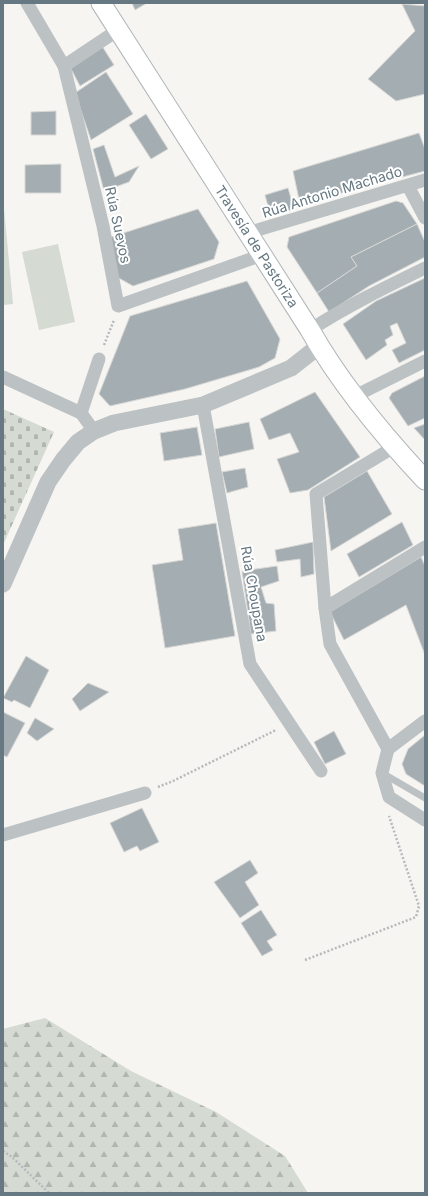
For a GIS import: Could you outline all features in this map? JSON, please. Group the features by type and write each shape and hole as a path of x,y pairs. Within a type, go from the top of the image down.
{"main road":[{"name":"Travesía de Pastoriza","path":"101,3 353,397 394,447 425,480"}],"street":[{"name":"Rúa Suevos","path":"27,3 64,66 103,226 118,306"},
{"path":"64,66 118,30"},
{"name":"Rúa Antonio Machado","path":"248,233 425,180"},
{"path":"408,186 425,218"},
{"path":"118,306 262,255"},
{"path":"3,584 48,482 78,442 94,432 114,423 203,405 291,368 335,314 365,297 425,268"},
{"path":"81,413 100,359"},
{"path":"353,397 425,361"},
{"path":"3,377 81,413 94,432"},
{"name":"Rúa Choupana","path":"203,405 250,664 321,771"},
{"path":"388,749 330,644 325,608 316,494 394,447"},
{"path":"325,608 425,547"},
{"path":"425,721 388,749 382,772 389,797 425,820"},
{"path":"3,835 145,793"}],"lane":[{"path":"382,772 425,798"}],"path":[{"path":"100,359 118,306"},
{"path":"145,793 173,781 289,723"},
{"path":"305,960 416,917 419,906 389,819 389,797"},
{"path":"3,1151 49,1193"}],"green space":[{"path":"3,198 13,304 3,305"},
{"path":"58,244 75,322 39,330 22,252"},
{"path":"3,409 54,432 3,545"},
{"path":"45,1018 131,1071 216,1112 285,1156 308,1193 3,1193 3,1029"}],"building":[{"path":"132,3 147,3 135,10"},
{"path":"402,4 425,6 425,94 396,101 368,79 415,31"},
{"path":"102,46 114,65 80,86 70,67"},
{"path":"106,72 133,114 91,140 75,93"},
{"path":"56,111 56,135 31,135 31,112"},
{"path":"146,114 168,149 151,159 129,125"},
{"path":"419,133 425,149 425,171 300,204 293,171"},
{"path":"104,145 115,177 139,166 129,182 104,191 93,149"},
{"path":"61,164 61,193 25,193 25,165"},
{"path":"288,188 294,209 271,217 265,195"},
{"path":"396,201 403,203 417,224 351,257 357,266 317,293 287,247 289,237"},
{"path":"198,209 219,242 214,259 133,286 117,277 108,238"},
{"path":"417,224 425,242 425,257 369,286 329,312 317,293 357,266 351,257"},
{"path":"425,278 425,350 399,363 392,350 406,343 397,323 390,326 393,335 385,340 387,345 366,360 343,324 376,301"},
{"path":"247,281 280,339 275,358 259,367 185,389 110,406 99,394 130,316"},
{"path":"425,376 425,418 408,426 389,398 392,393"},
{"path":"315,392 360,457 308,490 290,493 277,459 299,452 290,433 269,440 260,419"},
{"path":"249,422 254,449 219,457 215,429"},
{"path":"425,424 425,440 414,428"},
{"path":"197,427 202,455 164,461 160,433"},
{"path":"245,468 248,487 227,493 222,472"},
{"path":"367,471 392,514 331,551 324,497"},
{"path":"402,522 413,545 359,577 347,554"},
{"path":"216,523 235,636 165,648 152,565 183,560 178,529"},
{"path":"313,542 314,574 301,577 300,559 277,562 275,550"},
{"path":"421,557 425,566 425,655 406,605 344,640 330,612"},
{"path":"277,566 279,581 261,587 266,603 274,604 276,631 251,634 242,571"},
{"path":"26,656 49,670 30,708 14,700 12,702 3,698"},
{"path":"88,683 109,692 80,711 72,699"},
{"path":"3,712 25,723 7,757 3,755"},
{"path":"35,718 54,729 37,741 27,733"},
{"path":"334,731 346,754 325,764 314,742"},
{"path":"425,735 425,786 406,774 402,764 408,749"},
{"path":"142,808 159,842 140,851 137,846 124,852 110,823"},
{"path":"250,860 258,873 245,882 259,905 240,918 214,882"},
{"path":"261,910 277,935 267,941 273,950 262,956 241,923"}]}
